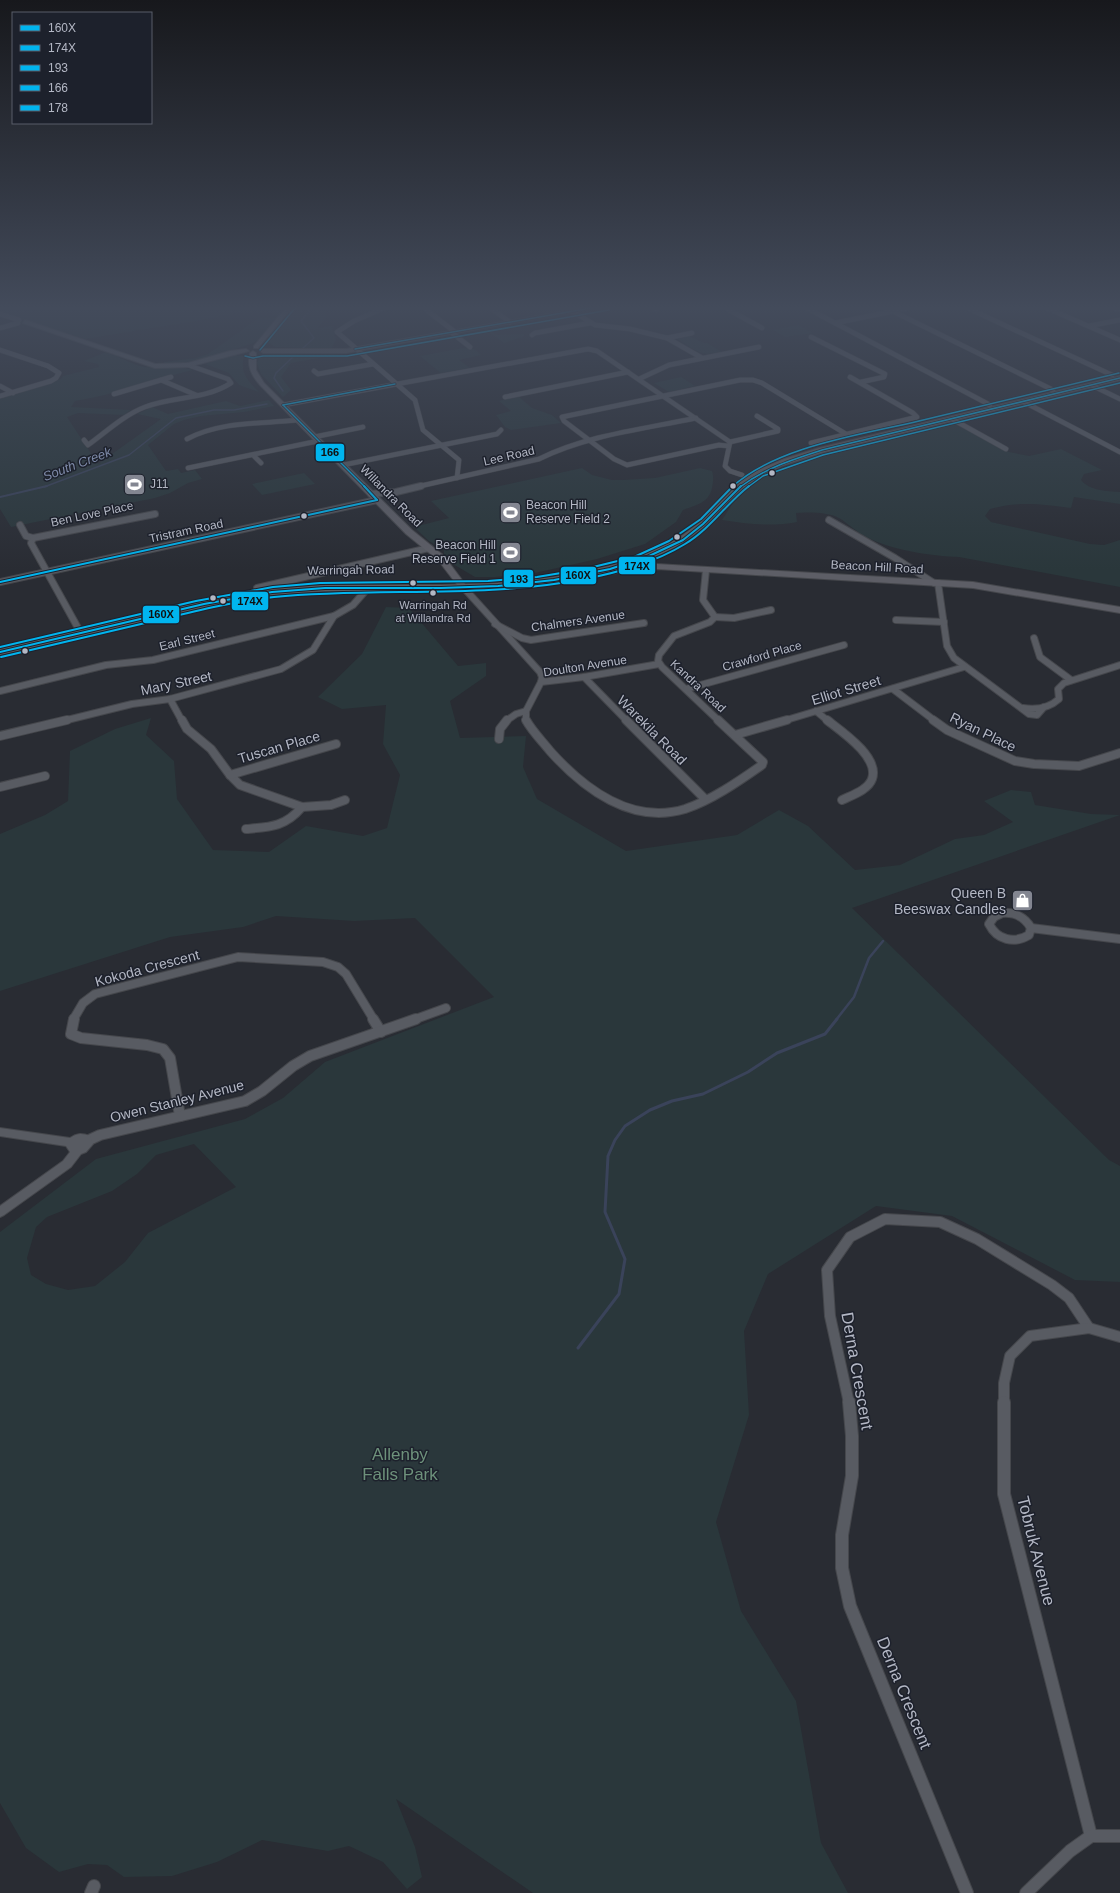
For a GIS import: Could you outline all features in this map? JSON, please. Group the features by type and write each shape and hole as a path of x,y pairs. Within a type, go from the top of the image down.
{"highway":[{"name":"Warringah Road","path":"0,646 203,598 257,588 324,582 462,585 564,573 638,557 668,548 701,526 728,497 752,478 775,465 815,452 952,419 1047,393"},
{"name":"Warringah Road","path":"0,652 248,595 297,589 534,583 596,573 638,557 690,525 708,508 724,489 742,475 760,465 800,451 900,424 1021,400"},
{"path":"742,475 752,478"}],"main road":[{"name":"Willandra Road","path":"272,393 408,532 440,558 462,585"},
{"path":"666,568 659,559 668,548"},
{"name":"Beacon Hill Road","path":"638,557 666,568 987,587 1120,610"},
{"name":"Warringah Road","path":"596,573 639,567 666,568"}],"street":[{"path":"190,393 196,396"},
{"path":"84,440 89,447 135,412 155,404 205,393"},
{"path":"283,405 344,393"},
{"path":"407,393 415,400 421,427 458,460 457,478"},
{"path":"505,397 523,393"},
{"path":"660,393 696,418 729,444"},
{"path":"672,393 563,416 564,421 614,459 626,465 729,444 778,431 778,429 757,416"},
{"path":"778,393 846,434"},
{"name":"Warringah Road","path":"811,443 846,434 900,424 917,416 880,393"},
{"path":"968,393 990,405"},
{"path":"1108,393 1120,399"},
{"path":"340,394 346,400"},
{"path":"1021,400 1120,452"},
{"name":"Lee Road","path":"370,494 396,492 539,459 557,450 590,440 696,418"},
{"path":"952,419 1006,449"},
{"path":"187,439 202,430 218,427 298,420"},
{"path":"188,468 252,455 363,427"},
{"path":"343,465 497,434 502,430"},
{"path":"729,444 725,466 730,472 742,475"},
{"path":"252,455 261,463"},
{"name":"Tristram Road","path":"0,582 377,500"},
{"name":"Ben Love Place","path":"20,525 26,536 33,538 155,514"},
{"path":"829,520 936,583 948,650 964,667 1017,705 1024,712 1034,716 1044,707 1057,702 1060,697 1059,687 1071,680 1120,665"},
{"name":"Ben Love Place","path":"33,538 30,543 46,572"},
{"path":"257,588 429,548"},
{"path":"706,570 703,600 715,618 734,618 771,610"},
{"path":"46,572 78,628"},
{"name":"Willandra Road","path":"462,585 495,624 540,672 542,677 541,682"},
{"name":"Earl Street","path":"0,691 106,665 152,660 334,616 348,610 358,602 368,588"},
{"name":"Mary Street","path":"0,736 132,704 170,699 281,669 313,650 334,616"},
{"name":"Kandra Road","path":"705,799 756,770 762,765 763,762 659,664 659,655 674,636 710,622 715,618"},
{"path":"896,620 944,622"},
{"name":"Chalmers Avenue","path":"495,624 522,638 532,640 644,623"},
{"path":"1034,638 1040,658 1071,680"},
{"name":"Crawford Place","path":"686,689 844,645"},
{"name":"Doulton Avenue","path":"526,711 541,682 584,677 659,664"},
{"name":"Elliot Street","path":"735,735 964,667"},
{"name":"Warekila Road","path":"584,677 705,799"},
{"name":"Ryan Place","path":"893,689 947,730 1015,761 1034,764 1079,766 1095,762 1120,752"},
{"path":"170,699 187,729 211,749 236,782 248,788 302,807 331,805 345,800"},
{"path":"499,739 499,730 502,725 516,714 526,711 526,720 533,730 581,783 620,805 646,812 666,812 686,808 705,799"},
{"path":"816,711 864,752 873,765 873,780 868,786 852,797 842,800"},
{"name":"Tuscan Place","path":"230,775 336,744"},
{"path":"0,787 45,776"},
{"path":"246,829 276,826 297,813 302,807"},
{"path":"1008,913 1022,917 1031,928 1029,935 1025,938 1008,940 993,932 989,923 995,915 1008,913"},
{"path":"1031,928 1120,939"},
{"name":"Kokoda Crescent","path":"180,1116 170,1058 164,1049 147,1045 81,1038 71,1034 70,1026 74,1018 91,996 238,957 323,962 338,967 346,974 381,1032"},
{"name":"Owen Stanley Avenue","path":"87,1140 100,1135 245,1101 263,1092 302,1060 446,1008"},
{"path":"0,1132 84,1147 87,1144 87,1140"},
{"path":"0,1212 72,1160 75,1146"},
{"name":"Derna Crescent","path":"967,1893 850,1606 842,1568 842,1536 852,1476 852,1436 849,1404 830,1316 827,1270 850,1237 885,1219 940,1222 977,1239 1052,1285 1069,1298 1089,1328"},
{"path":"1089,1328 1120,1337"},
{"name":"Tobruk Avenue","path":"1089,1328 1030,1336 1010,1356 1004,1382 1004,1494 1091,1836"},
{"path":"1026,1893 1070,1851 1091,1836 1120,1836"}],"green space":[{"path":"17,393 111,393 75,401 71,407 131,410 124,415 78,413 67,417 98,464 161,419 137,414 152,407 168,414 226,401 240,406 269,400 274,406 244,412 201,416 184,420 174,424 148,445 166,471 178,469 181,473 195,470 202,479 188,483 170,493 155,498 11,527 0,509 0,399"},
{"path":"279,393 287,393 283,397"},
{"path":"518,396 532,408 552,415 561,423 511,430 505,427 496,415 511,411 499,401"},
{"path":"957,423 1009,452 1029,456 1061,449 1102,470 1084,474 1081,480 1085,484 1094,488 1104,491 1120,492 1120,504 1074,497 1071,508 1040,504 1021,504 1001,506 990,509 985,516 991,522 1090,544 1104,545 1120,540 1120,587 959,557 924,554 899,549 876,542 859,533 839,518 824,514 796,513 797,522 788,524 750,524 722,520 733,503 747,489 764,476 799,460 946,424"},
{"path":"582,468 592,475 612,480 623,480 655,478 700,468 712,471 713,482 710,493 705,500 697,505 683,510 676,522 645,544 597,559 535,573 495,577 475,577 453,564 444,555 444,550 429,541 414,527 449,518 431,501"},
{"path":"304,473 315,484 262,495 252,484"},
{"name":"Allenby Falls Park","path":"386,607 409,608 458,666 486,663 486,676 450,701 460,738 526,736 523,767 537,799 626,851 737,835 779,810 808,826 855,870 900,865 955,839 984,835 1013,822 984,801 1011,790 1031,792 1035,805 1091,814 1120,815 852,908 1109,1160 1120,1166 1120,1282 1075,1280 952,1216 876,1206 768,1274 744,1331 749,1415 716,1522 741,1611 796,1701 821,1843 848,1893 533,1893 396,1799 415,1847 422,1877 407,1889 383,1862 349,1846 328,1851 262,1840 217,1862 172,1876 124,1877 107,1865 88,1864 59,1872 26,1848 0,1803 0,1232 96,1159 245,1119 283,1098 325,1062 494,997 415,918 354,921 276,916 243,927 170,937 0,991 0,834 45,815 68,801 70,751 115,729 151,718 146,735 174,761 177,799 213,850 269,852 306,826 363,836 387,828 400,775 383,744 386,705 342,709 318,697 362,654","holes":["194,1144 236,1187 148,1233 125,1262 95,1286 68,1290 46,1284 31,1275 27,1258 36,1227 47,1217 112,1191 137,1174 156,1155"]}],"waterway":[{"name":"South Creek","path":"46,486 129,455 176,418 214,410 234,410 267,404"},
{"name":"South Creek","path":"0,497 46,486"},
{"path":"836,1020 854,997 869,958 883,941"},
{"path":"578,1348 619,1294 625,1259 605,1212 608,1156 615,1140 625,1126 650,1110 672,1101 703,1094 748,1072 777,1053 825,1034 837,1019"}],"transit line":[{"name":"166","path":"283,405 345,393"},
{"name":"193","path":"0,647 196,601 273,587 352,582 439,583 512,580 561,574 609,564 634,557 658,547 680,535 701,519 742,479 766,464 821,445 1035,393"},
{"name":"160X","path":"0,652 204,604 272,592 325,588 441,588 498,586 554,580 610,569 647,557 683,540 703,524 740,487 761,472 787,461 822,450 1057,393"},
{"name":"174X","path":"1,657 205,609 272,597 325,593 441,593 498,591 555,585 611,574 649,562 685,544 706,528 743,491 763,476 788,466 823,455 1077,393"},
{"name":"166","path":"283,405 377,500"},
{"name":"166","path":"0,582 377,500"}],"place":[{"name":"J11","path":"135,484"},
{"name":"Beacon Hill Reserve Field 2","path":"510,512"},
{"name":"Beacon Hill Reserve Field 1","path":"511,552"},
{"name":"Warringah Rd at Willandra Rd","path":"433,593"},
{"name":"Queen B Beeswax Candles","path":"1022,901"}]}
